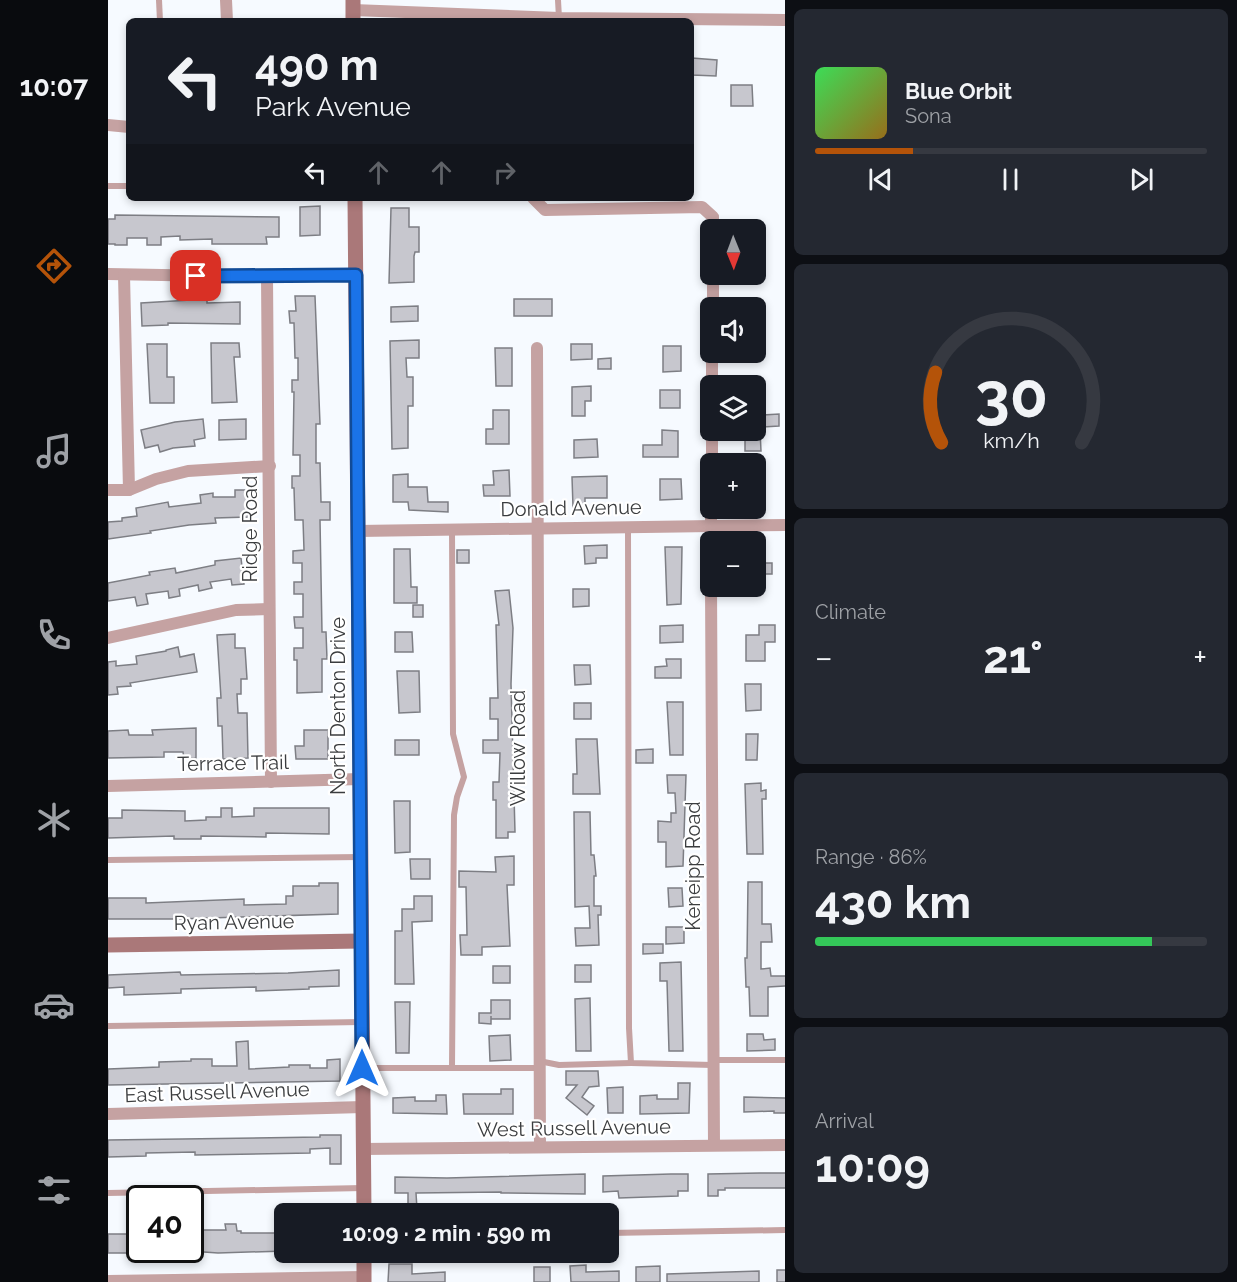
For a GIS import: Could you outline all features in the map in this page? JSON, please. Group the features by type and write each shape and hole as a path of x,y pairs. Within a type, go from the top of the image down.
{"street":[{"path":"226,0 227,18"},
{"path":"353,10 536,18"},
{"path":"694,20 785,20"},
{"path":"108,125 126,127"},
{"name":"North Denton Drive","path":"355,201 364,1203"},
{"path":"537,201 545,210 702,207 713,219"},
{"path":"108,274 267,277 356,275"},
{"path":"124,275 129,490"},
{"name":"Ridge Road","path":"267,277 271,782"},
{"name":"Willow Road","path":"537,348 540,1147"},
{"path":"108,490 129,490 156,479 188,471 270,466"},
{"path":"711,519 711,531"},
{"name":"Donald Avenue","path":"358,531 785,525"},
{"name":"Keneipp Road","path":"711,597 714,1145"},
{"path":"108,638 236,610 269,609"},
{"name":"Terrace Trail","path":"108,786 360,779"},
{"name":"Ryan Avenue","path":"108,945 361,941"},
{"name":"East Russell Avenue","path":"108,1114 363,1107"},
{"name":"West Russell Avenue","path":"363,1149 785,1145"},
{"path":"108,1281 364,1280 364,1263"}],"lane":[{"path":"159,0 160,18"},
{"path":"558,0 559,18"},
{"path":"108,186 126,186"},
{"path":"628,527 629,1028 631,1063"},
{"path":"452,530 453,734 464,777 454,815 452,1067"},
{"path":"108,860 361,857"},
{"path":"108,1026 362,1022"},
{"path":"362,1068 785,1060"},
{"path":"108,1193 363,1188"},
{"path":"619,1233 785,1230"}],"building":[{"path":"694,58 717,60 716,76 694,75"},
{"path":"731,85 752,85 753,106 731,106"},
{"path":"320,206 320,235 300,236 300,207"},
{"path":"391,208 409,208 409,227 419,227 419,252 415,252 414,256 414,282 389,283"},
{"path":"115,215 279,217 279,237 266,237 267,244 212,244 212,239 180,240 180,236 161,237 161,245 147,245 147,238 127,238 127,245 108,244 108,219 115,219"},
{"path":"295,296 315,296 320,424 316,424 316,463 320,463 321,502 330,502 330,520 320,520 322,632 326,632 327,659 322,659 322,692 297,693 297,660 294,660 294,648 303,648 303,628 295,628 294,617 303,617 303,594 294,594 294,582 302,582 302,563 293,563 293,551 304,550 303,520 295,520 294,488 292,488 292,476 300,476 300,455 293,455 294,392 292,392 292,380 298,380 298,358 295,358 294,323 290,323 289,311 296,311"},
{"path":"207,299 207,303 240,302 240,324 168,323 168,325 142,326 141,303"},
{"path":"514,299 552,299 552,316 514,316"},
{"path":"418,306 418,321 391,322 391,307"},
{"path":"419,340 419,358 406,358 407,377 413,377 413,406 408,406 408,448 392,449 390,341"},
{"path":"211,343 239,343 240,357 234,357 237,402 212,403"},
{"path":"147,344 167,344 167,377 174,377 174,403 150,403"},
{"path":"571,344 592,344 592,359 571,360"},
{"path":"663,346 681,346 681,371 663,372"},
{"path":"495,348 512,348 512,386 496,386"},
{"path":"611,358 611,369 598,369 598,359"},
{"path":"591,386 591,401 585,401 585,416 572,416 572,387"},
{"path":"660,390 680,390 680,408 660,408"},
{"path":"493,410 509,410 509,444 486,444 486,429 493,429"},
{"path":"779,414 779,426 766,427 766,415"},
{"path":"203,419 205,438 194,440 195,446 160,452 158,445 145,448 141,430 175,422"},
{"path":"246,419 246,439 219,440 219,420"},
{"path":"662,430 678,431 678,457 643,457 643,445 662,445"},
{"path":"597,439 598,457 574,458 574,440"},
{"path":"745,441 761,441 761,451 745,451"},
{"path":"509,470 510,496 484,496 483,485 494,485 493,471"},
{"path":"408,474 408,487 427,487 428,502 448,502 448,512 409,510 408,502 393,502 393,475"},
{"path":"607,476 607,498 585,498 585,507 573,507 572,477"},
{"path":"660,479 681,479 682,499 660,500"},
{"path":"235,490 248,490 248,517 215,518 216,523 189,525 108,539 108,522 122,521 122,518 137,516 136,508 168,502 169,507 201,503 200,495 213,493 213,497 235,497"},
{"path":"607,545 607,558 596,558 596,563 585,564 584,546"},
{"path":"665,547 682,547 681,604 667,605"},
{"path":"394,549 410,549 411,587 417,587 417,603 394,603"},
{"path":"457,550 469,550 469,563 457,563"},
{"path":"241,558 244,584 232,585 231,579 210,582 212,588 199,591 198,585 179,589 180,596 169,598 168,591 146,594 148,604 137,606 135,597 108,601 108,583 150,575 149,572 175,568 176,573 215,565 215,561"},
{"path":"766,563 772,563 772,574 766,574"},
{"path":"573,589 589,589 589,606 573,607"},
{"path":"509,590 513,628 511,684 515,832 508,832 508,838 496,838 496,800 493,800 493,782 499,782 500,753 483,753 483,740 498,740 498,719 490,719 490,698 498,698 496,625 499,625 495,591"},
{"path":"413,605 423,605 423,617 413,617"},
{"path":"683,625 683,642 660,643 660,626"},
{"path":"759,625 775,625 775,642 765,642 765,661 746,661 746,635 759,635"},
{"path":"395,632 412,632 413,652 395,652"},
{"path":"235,634 235,648 245,648 247,679 241,679 241,694 237,694 238,713 247,713 248,758 223,759 222,726 218,726 217,698 221,698 217,635"},
{"path":"178,647 180,657 194,654 197,672 130,683 131,686 117,687 118,694 108,695 108,662 116,661 116,666 137,664 136,656"},
{"path":"666,659 681,659 681,678 655,678 655,667 667,666"},
{"path":"574,665 590,665 591,684 575,685"},
{"path":"397,671 419,671 420,712 399,713"},
{"path":"745,684 761,684 761,710 746,711"},
{"path":"667,702 683,702 683,755 670,755"},
{"path":"574,703 591,703 591,719 574,719"},
{"path":"196,728 196,758 184,759 183,752 164,752 164,757 108,758 108,731 128,730 129,735 153,735 152,730"},
{"path":"304,730 328,730 328,759 296,759 295,746 304,746"},
{"path":"746,734 758,734 757,760 746,760"},
{"path":"576,739 597,739 600,794 573,794 573,774 577,774"},
{"path":"395,740 419,740 419,755 395,755"},
{"path":"653,749 653,763 636,763 636,750"},
{"path":"667,775 686,775 683,866 666,867 666,842 658,842 658,821 671,822 671,813 676,813 675,793 668,793"},
{"path":"761,783 761,791 766,790 766,799 762,799 763,854 747,854 745,784"},
{"path":"394,801 410,801 410,852 395,853"},
{"path":"221,808 232,808 232,817 254,816 254,808 329,808 329,834 266,833 266,837 201,836 201,839 174,839 174,836 108,838 108,818 122,818 122,810 185,811 185,821 221,817"},
{"path":"574,812 590,812 591,855 594,855 596,876 594,876 594,906 601,906 601,915 598,915 599,945 576,946 575,928 590,928 589,906 575,907"},
{"path":"514,856 514,885 507,885 510,946 482,947 482,955 461,955 460,935 467,935 466,887 459,887 459,871 496,872 495,857"},
{"path":"410,859 430,859 430,879 411,879"},
{"path":"748,882 762,882 762,924 771,924 772,942 761,942 761,969 770,968 771,976 785,976 785,986 768,987 768,1016 750,1016 749,987 746,987 745,958 747,958"},
{"path":"319,883 338,883 338,914 108,919 108,898 146,898 146,903 244,899 244,905 286,904 286,896 293,896 293,886 319,886"},
{"path":"668,888 682,888 683,906 669,907"},
{"path":"414,896 432,896 432,921 412,922 414,984 395,984 395,931 402,931 402,909 414,909"},
{"path":"666,927 684,927 684,943 666,944"},
{"path":"643,944 663,944 663,953 643,954"},
{"path":"681,962 683,1051 669,1051 667,981 660,981 660,963"},
{"path":"575,965 591,965 591,982 575,982"},
{"path":"493,966 510,966 510,983 493,983"},
{"path":"339,970 339,986 309,987 309,989 256,991 256,987 181,989 181,993 124,995 124,987 108,988 108,975 180,972 181,975 288,973"},
{"path":"590,998 591,1051 576,1051 575,999"},
{"path":"491,1000 510,1000 510,1019 491,1019 491,1024 479,1023 479,1013 491,1013"},
{"path":"395,1002 410,1002 409,1053 396,1053"},
{"path":"747,1034 763,1034 764,1040 775,1039 775,1050 747,1051"},
{"path":"510,1035 511,1060 490,1061 489,1036"},
{"path":"248,1041 249,1069 289,1067 289,1065 327,1068 327,1060 340,1059 340,1081 108,1085 108,1069 159,1067 159,1062 191,1061 191,1059 212,1059 212,1066 237,1066 236,1042"},
{"path":"566,1071 598,1071 599,1086 589,1087 582,1097 594,1106 587,1115 566,1098 577,1085 566,1085"},
{"path":"678,1083 690,1083 689,1113 640,1114 640,1096 657,1095 657,1099 678,1099"},
{"path":"623,1087 623,1113 608,1113 607,1088"},
{"path":"501,1089 513,1089 513,1114 464,1114 463,1094 501,1094"},
{"path":"436,1095 446,1095 447,1114 393,1113 393,1098 415,1097 415,1101 436,1101"},
{"path":"744,1097 785,1098 785,1113 744,1112"},
{"path":"320,1135 341,1135 341,1164 330,1164 330,1148 310,1149 310,1153 195,1155 195,1152 146,1153 146,1156 108,1157 108,1140 320,1137"},
{"path":"785,1173 785,1188 725,1188 725,1190 718,1190 718,1196 708,1196 708,1174"},
{"path":"585,1174 585,1194 416,1193 417,1203 408,1203 408,1193 395,1193 395,1177 447,1178"},
{"path":"688,1174 688,1191 678,1191 678,1196 619,1198 618,1191 603,1192 603,1176"},
{"path":"225,1224 236,1224 237,1231 241,1233 274,1233 274,1251 204,1252 204,1230 226,1230"},
{"path":"108,1234 126,1234 126,1253 108,1253"},
{"path":"389,1264 412,1264 412,1274 445,1272 445,1282 388,1282"},
{"path":"586,1265 586,1272 619,1271 619,1282 571,1282 570,1266"},
{"path":"660,1266 660,1282 636,1282 636,1267"},
{"path":"534,1267 550,1267 550,1282 534,1282"},
{"path":"777,1270 785,1270 785,1282 777,1282"},
{"path":"759,1271 759,1282 667,1282 667,1274"}],"route":[{"path":"196,276 356,275 362,1068"}]}
